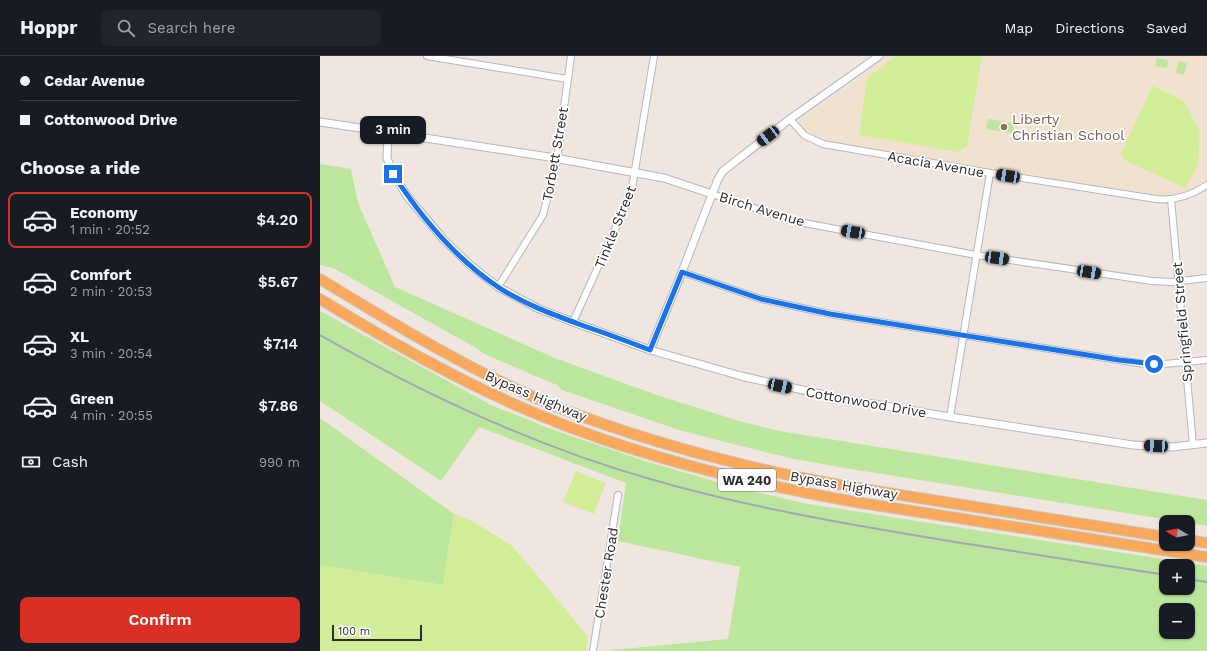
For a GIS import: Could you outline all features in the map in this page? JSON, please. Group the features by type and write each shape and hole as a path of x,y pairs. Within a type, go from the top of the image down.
{"highway":[{"name":"Bypass Highway","path":"320,279 420,339 501,382 559,408 648,438 722,460 822,482 1159,536"},
{"name":"Bypass Highway","path":"321,299 409,351 510,402 584,432 698,468 755,482 848,500 1207,557"},
{"path":"1195,541 1207,543"}],"street":[{"path":"427,56 567,79"},
{"name":"Torbett Street","path":"498,287 543,215 557,159 571,56"},
{"name":"Tinkle Street","path":"573,322 632,194 654,56"},
{"path":"650,350 718,179 723,171 790,120 879,56"},
{"name":"Acacia Avenue","path":"790,120 804,135 823,144 990,173 1156,199 1171,199 1190,195 1207,185"},
{"name":"Birch Avenue","path":"320,122 669,178 793,221 976,255 1152,281 1172,282 1207,278"},
{"name":"Cottonwood Drive","path":"388,133 387,158 393,174 407,196 442,239 470,265 498,287 537,308 573,322 650,350 741,376 838,398 1133,445 1172,447 1207,443"},
{"path":"950,417 990,173"},
{"name":"Springfield Street","path":"1171,199 1193,445"},
{"path":"682,272 761,299 830,314 1144,364 1185,363 1207,360"},
{"name":"Chester Road","path":"593,651 618,495"}],"shaded area":[{"name":"Liberty Christian School","path":"888,56 1207,56 1207,179 1182,193 1159,195 824,142 808,134 802,129 799,125 801,119"}],"green space":[{"path":"896,56 982,56 967,146 959,152 859,135 867,78"},
{"path":"1157,58 1168,60 1167,68 1155,66"},
{"path":"1178,61 1187,63 1184,75 1176,73"},
{"path":"1153,86 1184,101 1200,132 1198,165 1185,188 1124,160 1121,153"},
{"path":"988,119 1014,123 1013,133 986,129"},
{"path":"320,164 351,169 358,203 395,287 557,359 657,395 739,421 779,431 1207,500 1207,526 1195,524 1195,515 1159,515 1159,518 851,469 794,459 679,430 562,390 557,385 484,354 478,349 333,268 320,265"},
{"path":"320,311 491,405 559,432 648,462 734,487 808,504 1162,559 1159,559 1159,595 1195,595 1195,564 1207,566 1207,651 602,651 728,639 740,567 618,541 626,483 479,427 441,481 320,401"},
{"path":"320,418 454,514 443,585 320,565"},
{"path":"576,471 606,483 594,514 563,502"},
{"path":"454,514 472,521 511,545 588,637 586,651 320,651 320,565 443,585"}],"railway":[{"path":"320,335 399,378 480,417 564,451 650,479 725,499 840,522 955,542 1159,574"},
{"path":"1195,580 1207,582"}],"place":[{"name":"Liberty Christian School","path":"1004,127"}],"route":[{"path":"393,174 407,196 442,239 470,265 498,287 537,308 650,350 682,272 761,299 830,314 1144,364 1154,364"}]}
